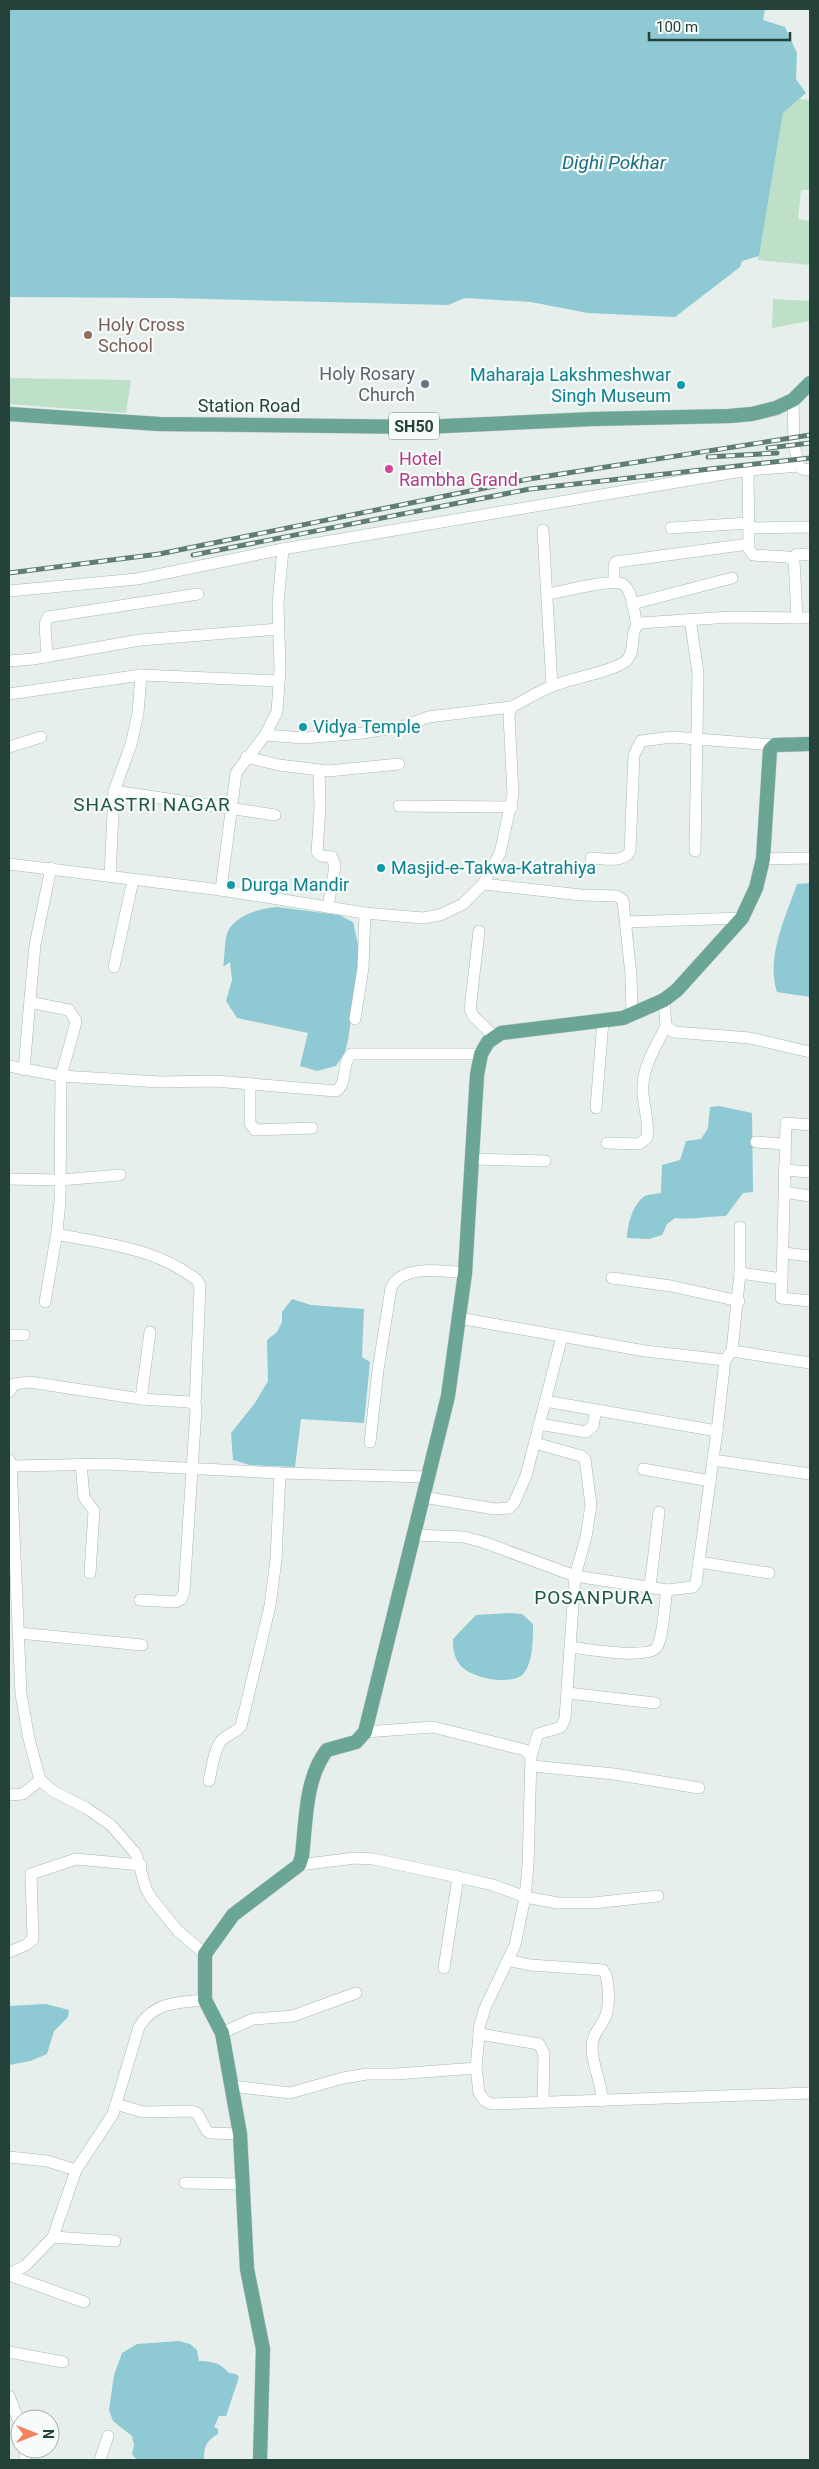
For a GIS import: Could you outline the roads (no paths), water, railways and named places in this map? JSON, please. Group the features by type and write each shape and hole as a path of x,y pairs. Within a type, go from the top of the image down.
{"main road":[{"name":"Station Road","path":"9,414 159,424 423,427 594,419 729,416 752,414 793,400 810,383"},
{"path":"260,2460 263,2349 247,2269 240,2134 222,2032 205,2000 205,1954 233,1915 299,1865 302,1856 309,1795 316,1767 327,1750 356,1742 365,1732 448,1396 465,1273 476,1085 482,1054 488,1042 513,1029 603,1021 632,1015 664,1000 677,990 742,918 756,888 763,859 769,754 775,746 810,744"}],"street":[{"path":"793,400 794,444 799,466"},
{"path":"9,591 137,579 283,549 748,470 799,466 802,469 810,470"},
{"path":"748,470 749,544 753,555 792,558 797,554 810,555"},
{"path":"671,528 810,527"},
{"path":"543,530 552,686"},
{"path":"614,582 614,566 616,562 749,544"},
{"path":"221,890 236,773 246,757 265,735 278,712 278,603 283,549"},
{"path":"792,558 795,564 797,618"},
{"path":"632,604 732,578"},
{"path":"265,735 304,738 363,733 405,726 428,717 511,707 552,686 605,670 627,660 630,655 637,625 632,604 624,585 614,582 548,594"},
{"path":"47,657 45,624 48,616 198,594"},
{"path":"637,625 649,620 690,618 810,618"},
{"path":"690,618 698,673 695,851"},
{"path":"9,661 47,657 140,640 278,629"},
{"path":"9,694 141,675 279,681"},
{"path":"110,877 114,792 131,745 138,713 141,675"},
{"path":"9,864 221,890 365,913 423,918 440,915 463,904 483,884 500,853 514,794 509,716 511,707"},
{"path":"9,747 41,737"},
{"path":"591,858 621,859 626,857 630,851 634,755 641,741 666,737 775,746"},
{"path":"246,757 319,771 399,764"},
{"path":"319,771 320,808 317,852 321,856 332,857 335,866 328,907"},
{"path":"114,792 275,815"},
{"path":"398,806 512,807"},
{"path":"763,859 810,858"},
{"path":"24,1070 35,946 52,868"},
{"path":"114,967 133,880"},
{"path":"483,884 581,895 617,896 623,900 632,1015"},
{"path":"355,1019 363,968 365,913"},
{"path":"626,922 742,918"},
{"path":"479,931 470,1010 474,1017 495,1037"},
{"path":"30,999 34,1003 69,1010 72,1013 75,1026 62,1076 57,1232 45,1302"},
{"path":"607,1143 639,1144 647,1138 647,1112 642,1084 652,1055 666,1026 664,1000"},
{"path":"596,1108 603,1021"},
{"path":"666,1026 674,1032 750,1038 810,1052"},
{"path":"9,1066 62,1076 160,1082 216,1081 336,1091 342,1084 346,1059 350,1054 482,1054"},
{"path":"250,1084 250,1123 254,1130 312,1128"},
{"path":"810,1125 786,1123 784,1253 780,1298 810,1301"},
{"path":"756,1142 785,1144"},
{"path":"472,1159 545,1161"},
{"path":"784,1170 810,1172"},
{"path":"9,1179 60,1180 120,1175"},
{"path":"784,1192 810,1196"},
{"path":"413,1535 464,1537 483,1542 575,1576 666,1590 693,1587 699,1562 728,1355 738,1301 740,1228"},
{"path":"57,1232 61,1235 105,1242 146,1252 198,1280 200,1286 196,1409 184,1592 181,1599 176,1602 140,1600"},
{"path":"784,1253 810,1256"},
{"path":"370,1442 390,1288 394,1282 407,1275 419,1272 436,1270 465,1273"},
{"path":"740,1273 782,1279"},
{"path":"612,1278 671,1286 738,1301"},
{"path":"459,1318 645,1351 728,1355 810,1363"},
{"path":"141,1399 150,1332"},
{"path":"9,1335 24,1335"},
{"path":"423,1497 495,1509 509,1508 519,1494 535,1443 562,1336"},
{"path":"9,1392 14,1384 29,1382 141,1399 195,1404"},
{"path":"545,1401 718,1431"},
{"path":"540,1424 586,1432 593,1426 596,1410"},
{"path":"535,1443 581,1456 586,1463 591,1505 586,1537 575,1576 568,1693 564,1724 561,1727 538,1734 532,1761 525,1897 515,1945 485,2008 479,2034 476,2068 479,2093 485,2101 492,2104 810,2093"},
{"path":"713,1460 810,1474"},
{"path":"205,1954 178,1932 152,1899 146,1889 141,1865 136,1854 111,1825 86,1808 52,1792 40,1780 31,1747 22,1694 19,1633 13,1578 10,1462 428,1477"},
{"path":"81,1464 84,1497 94,1511 90,1573"},
{"path":"643,1469 710,1481"},
{"path":"209,1781 215,1754 220,1742 238,1731 241,1726 265,1634 276,1560 280,1473"},
{"path":"650,1587 659,1512"},
{"path":"699,1562 769,1572"},
{"path":"571,1647 639,1654 653,1652 657,1648 660,1638 666,1590"},
{"path":"19,1633 142,1645"},
{"path":"568,1693 655,1703"},
{"path":"365,1732 433,1728 525,1750 532,1761 699,1788"},
{"path":"9,1795 23,1794 40,1780"},
{"path":"9,1952 26,1945 33,1939 31,1874 76,1858 141,1865"},
{"path":"299,1865 355,1858 458,1876 525,1897 558,1903 594,1903 658,1896"},
{"path":"444,1968 458,1876"},
{"path":"508,1960 530,1965 603,1970 606,1975 607,2011 592,2041 593,2060 602,2087 602,2101"},
{"path":"222,2032 253,2019 293,2016 356,1993"},
{"path":"9,2274 25,2266 53,2237 76,2170 106,2127 116,2104 139,2027 146,2014 158,2008 205,2000"},
{"path":"479,2034 539,2044 544,2054 543,2102"},
{"path":"232,2086 290,2093 343,2078 367,2074 396,2074 476,2068"},
{"path":"116,2104 143,2112 192,2111 197,2113 206,2131 210,2133 240,2134"},
{"path":"9,2157 47,2161 76,2170"},
{"path":"185,2183 243,2184"},
{"path":"53,2237 115,2241"},
{"path":"9,2274 84,2302"},
{"path":"9,2352 63,2362"},
{"path":"9,2396 14,2409"},
{"path":"100,2460 108,2436"}],"water":[{"name":"Dighi Pokhar","path":"9,9 765,9 763,20 785,27 797,53 796,79 806,93 783,113 759,256 742,261 740,267 675,317 588,313 531,302 465,298 448,305 168,298 9,297"},
{"path":"810,883 810,997 777,992 774,965 778,938 797,884"},
{"path":"277,907 339,915 353,922 359,949 359,965 348,1040 345,1052 336,1066 317,1071 300,1066 308,1033 237,1018 226,1001 232,980 230,962 223,967 228,931 232,925 250,913"},
{"path":"719,1106 752,1113 753,1192 743,1193 726,1216 688,1219 675,1218 667,1224 662,1235 649,1239 627,1238 628,1227 637,1204 645,1196 661,1193 662,1165 680,1160 686,1141 701,1139 708,1128 710,1107"},
{"path":"292,1299 311,1305 364,1309 362,1357 370,1362 364,1423 301,1419 295,1467 250,1465 233,1460 231,1433 255,1403 268,1381 267,1340 277,1332 282,1322 282,1312"},
{"path":"522,1614 533,1624 531,1656 524,1673 519,1677 502,1680 482,1677 465,1670 455,1656 453,1639 476,1615"},
{"path":"46,2004 69,2010 68,2017 54,2031 47,2054 30,2061 9,2065 9,2006"},
{"path":"179,2341 190,2344 197,2350 199,2361 216,2363 229,2373 236,2374 239,2377 226,2416 219,2416 214,2427 218,2429 218,2434 207,2445 204,2451 204,2460 137,2460 132,2454 134,2445 132,2436 113,2421 109,2410 114,2375 122,2353 137,2344"}],"railway":[{"path":"9,573 159,554 529,479 810,435"},
{"path":"768,448 810,443"},
{"path":"708,457 777,453"},
{"path":"193,555 530,489 810,458"}],"place":[{"name":"Holy Cross School","path":"88,335"},
{"name":"Holy Rosary Church","path":"425,384"},
{"name":"Maharaja Lakshmeshwar Singh Museum","path":"681,385"},
{"name":"Hotel Rambha Grand","path":"389,469"},
{"name":"Vidya Temple","path":"303,727"},
{"name":"Masjid-e-Takwa-Katrahiya","path":"381,868"},
{"name":"Durga Mandir","path":"231,885"}],"district":[{"name":"SHASTRI NAGAR","path":"152,804"},
{"name":"POSANPURA","path":"594,1597"}]}
